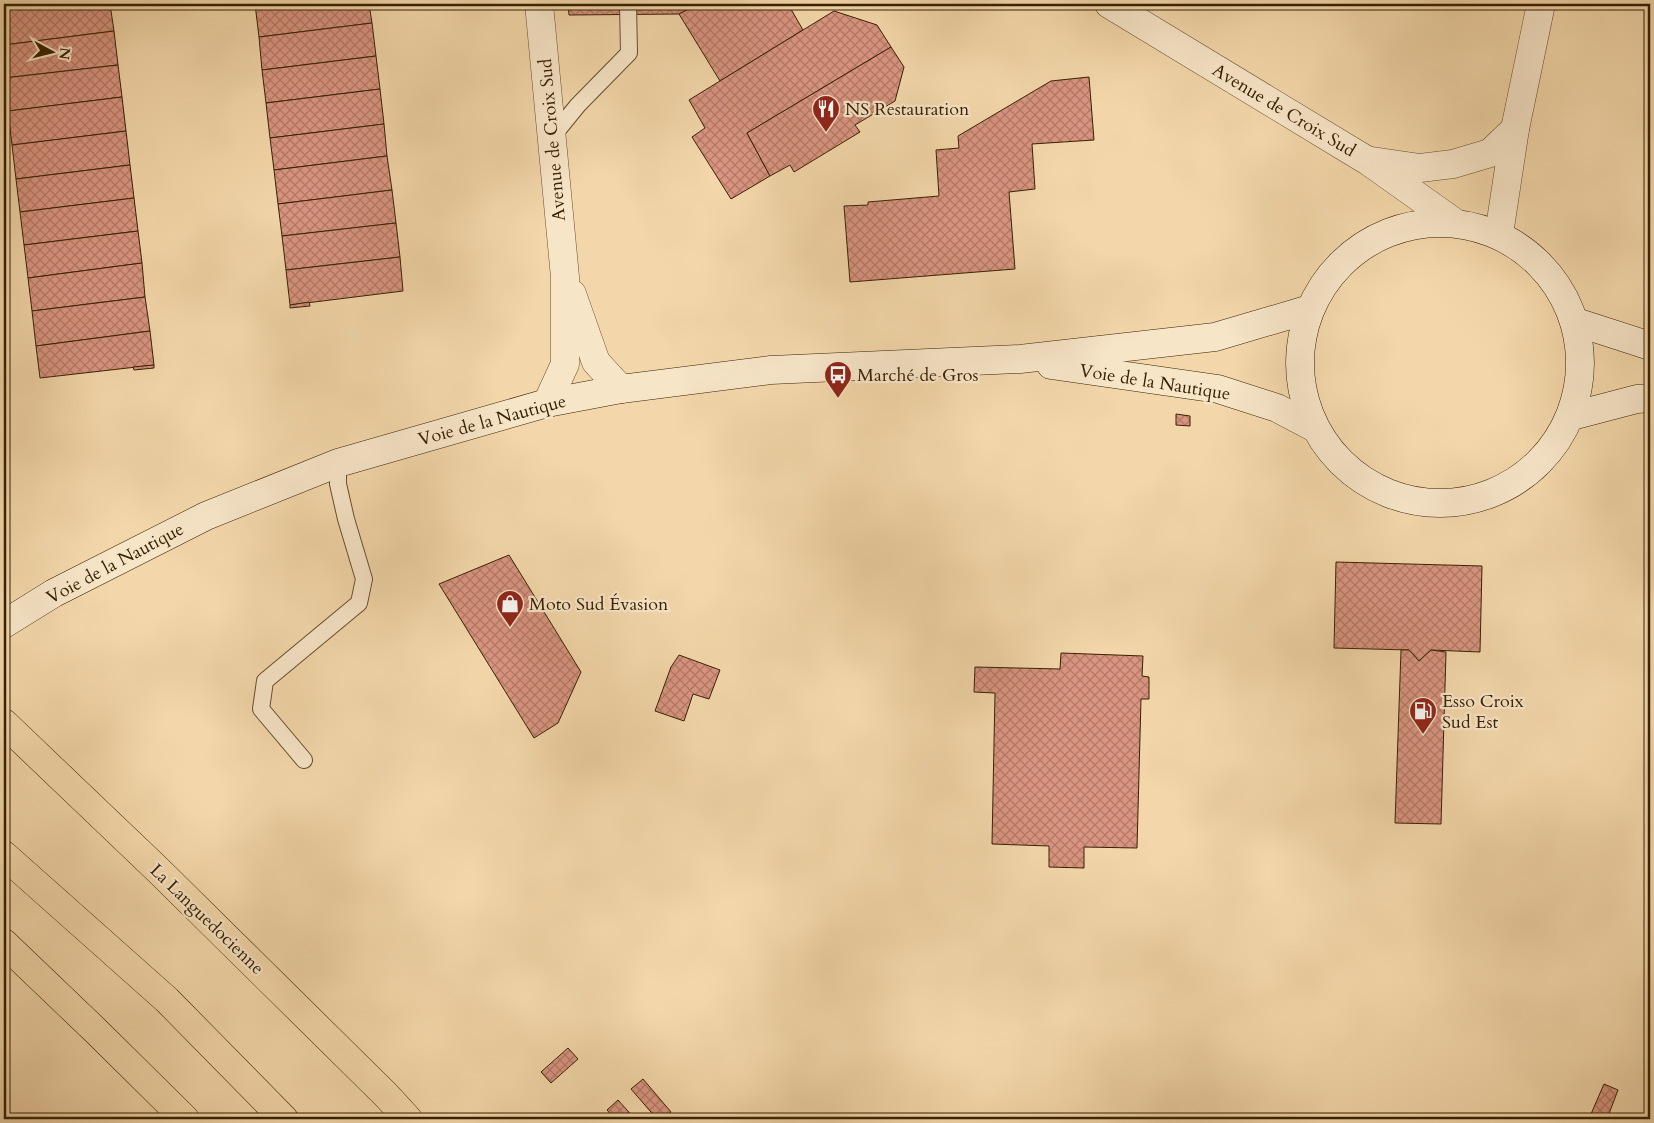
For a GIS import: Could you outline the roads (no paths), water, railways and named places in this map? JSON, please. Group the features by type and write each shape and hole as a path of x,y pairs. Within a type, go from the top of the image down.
{"highway":[{"name":"La Languedocienne","path":"4,723 165,877 379,1088 408,1119"},
{"path":"4,855 168,1000 284,1119"},
{"path":"4,943 185,1119"}],"street":[{"name":"Avenue de Croix Sud","path":"539,4 565,276 564,364 547,403"},
{"name":"Avenue de Croix Sud","path":"1109,4 1368,160 1454,222"},
{"path":"1499,234 1515,130 1541,4"},
{"path":"1368,160 1420,168 1453,164 1490,154 1515,130"},
{"path":"1454,222 1499,234 1545,268 1576,322 1582,357 1580,383 1572,416 1545,459 1510,487 1454,504 1398,498 1351,473 1315,428 1302,389 1300,351 1310,309 1329,276 1354,251 1409,225 1454,222"},
{"name":"Avenue de Croix Sud","path":"565,276 596,362 621,389"},
{"name":"Voie de la Nautique","path":"4,624 54,593 206,516 338,463 547,403 621,389 771,370 1020,359 1215,337 1310,309"},
{"path":"1576,322 1650,346"},
{"name":"Voie de la Nautique","path":"1020,359 1092,372 1218,389 1277,408 1315,428"},
{"path":"1572,416 1638,399 1650,398"}],"lane":[{"path":"552,137 578,105 630,53 628,4"},
{"path":"304,760 261,709 265,681 359,603 364,579 346,519 338,484 338,463"}],"place":[{"name":"NS Restauration","path":"826,133"},
{"name":"Marché de Gros","path":"838,399"},
{"name":"Moto Sud Évasion","path":"510,628"},
{"name":"Esso Croix Sud Est","path":"1423,735"}]}
